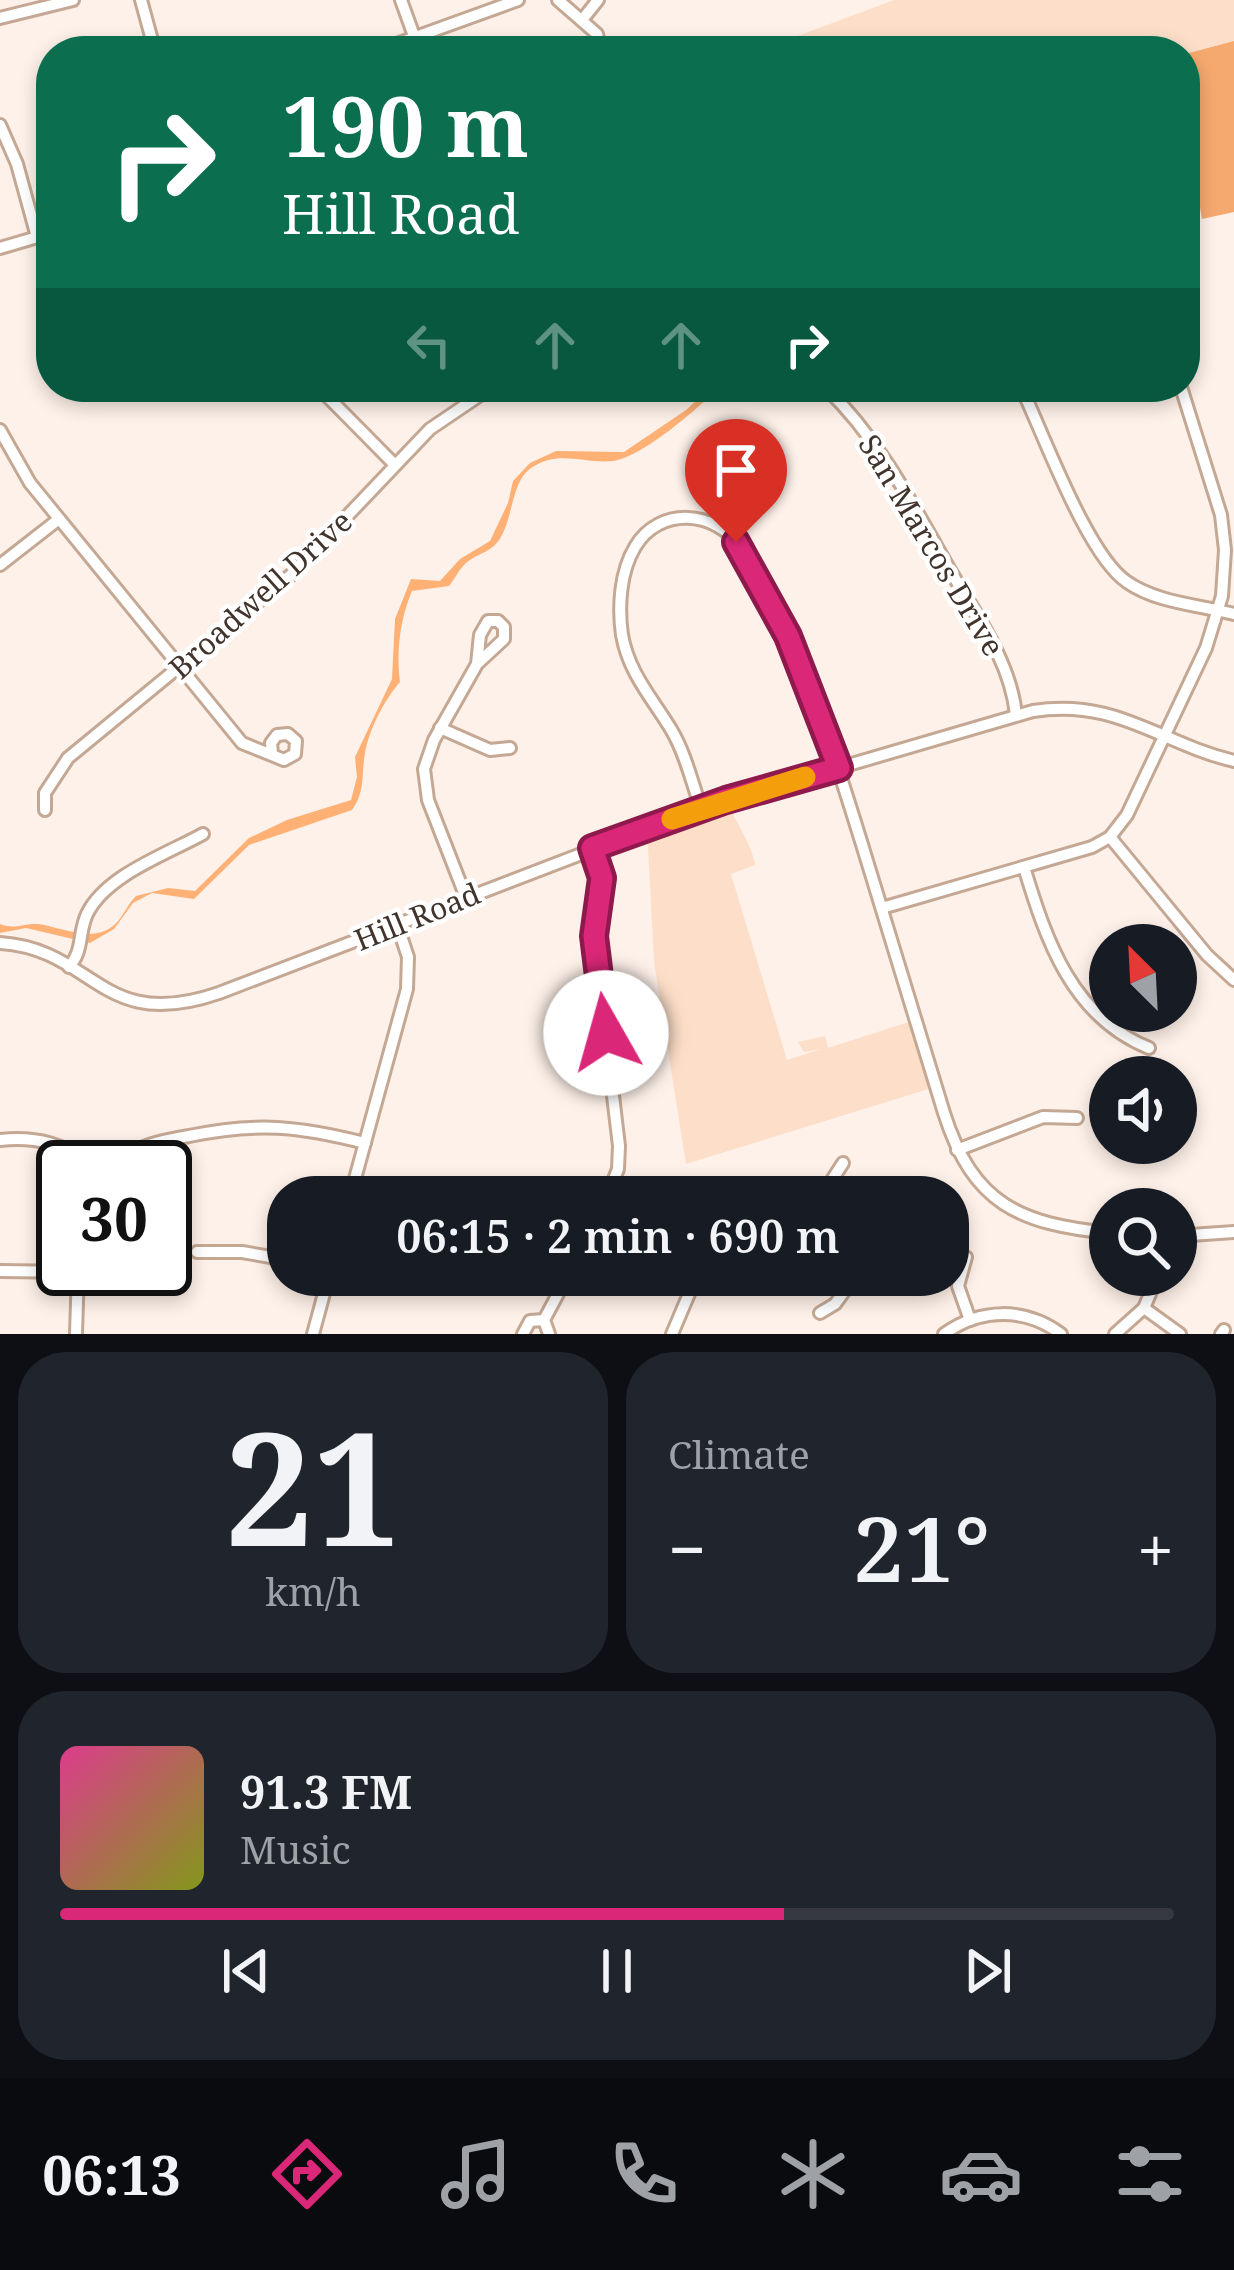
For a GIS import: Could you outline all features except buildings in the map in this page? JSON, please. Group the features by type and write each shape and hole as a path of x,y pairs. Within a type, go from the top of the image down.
{"street":[{"path":"0,18 73,0"},
{"path":"141,0 151,36"},
{"path":"401,0 414,36"},
{"path":"417,36 518,0"},
{"path":"558,0 598,36"},
{"path":"582,20 598,0"},
{"path":"0,124 17,164 36,233"},
{"path":"0,248 36,237"},
{"path":"333,402 395,465"},
{"name":"Broadwell Drive","path":"45,810 45,793 62,764 292,574 437,422 468,402"},
{"name":"San Marcos Drive","path":"839,402 867,433 912,503 1006,670 1016,715"},
{"path":"1028,402 1111,569 1144,591 1234,614"},
{"path":"882,908 1091,847 1110,837 1127,815 1202,657 1219,610 1224,567 1221,515 1186,402"},
{"path":"0,430 22,472 242,743 254,751 272,753"},
{"path":"700,808 676,739 633,671 621,627 621,592 630,557 645,534 667,520 687,517 722,527 736,542 788,636 839,768 957,1150 985,1190 1014,1212 1048,1224 1089,1230"},
{"path":"0,565 59,519"},
{"path":"465,895 424,785 426,760 440,728 477,664"},
{"name":"Hill Road","path":"0,943 35,949 122,998 175,1004 219,993 700,808 1016,715 1054,708 1092,709 1234,761"},
{"path":"440,728 490,750 510,748"},
{"path":"69,967 88,914 110,888 203,834"},
{"path":"1110,837 1207,955 1234,980"},
{"path":"592,848 602,878 594,936 620,1146 615,1176"},
{"path":"1024,868 1049,945 1071,984 1110,1024 1149,1048"},
{"path":"356,1176 408,982 408,957 397,925"},
{"path":"957,1150 1040,1118 1077,1118"},
{"path":"169,1140 254,1125 300,1127 365,1143"},
{"path":"0,1141 36,1142"},
{"path":"832,1176 843,1163"},
{"path":"1197,1235 1234,1232"},
{"path":"197,1252 267,1256"},
{"path":"0,1271 36,1271"},
{"path":"76,1334 77,1296"},
{"path":"313,1334 323,1296"},
{"path":"549,1334 544,1320 557,1296"},
{"path":"672,1334 688,1296"},
{"path":"820,1313 841,1296"},
{"path":"962,1296 970,1319"},
{"path":"1115,1334 1144,1308 1149,1296"},
{"path":"1144,1308 1180,1334"},
{"path":"944,1334 970,1319 1016,1314 1061,1334"},
{"path":"523,1334 530,1321 544,1320"}],"shaded area":[{"path":"894,0 1234,0 1234,41 1200,50 1200,36 797,36"},
{"path":"1234,41 1234,212 1202,219 1200,208 1200,50"},
{"path":"703,402 670,430 625,458 551,459 531,468 520,481 506,527 494,545 466,563 449,586 412,591 400,636 400,682 370,734 361,789 352,810 249,845 194,899 152,893 133,903 114,929 90,943 26,928 0,933 0,924 101,932 119,920 136,896 168,888 195,891 249,838 287,820 351,800 357,777 355,757 392,679 395,619 411,579 440,581 460,559 490,541 513,481 530,463 556,451 624,452"},
{"path":"726,800 755,865 731,874 787,1060 821,1049 804,1052 798,1042 825,1036 828,1048 915,1020 935,1087 686,1164 654,962 647,828"}],"slow traffic":[{"path":"672,819 805,777"}],"route":[{"path":"606,1033 594,936 602,878 592,848 726,800 839,768 788,636 736,542"}]}
